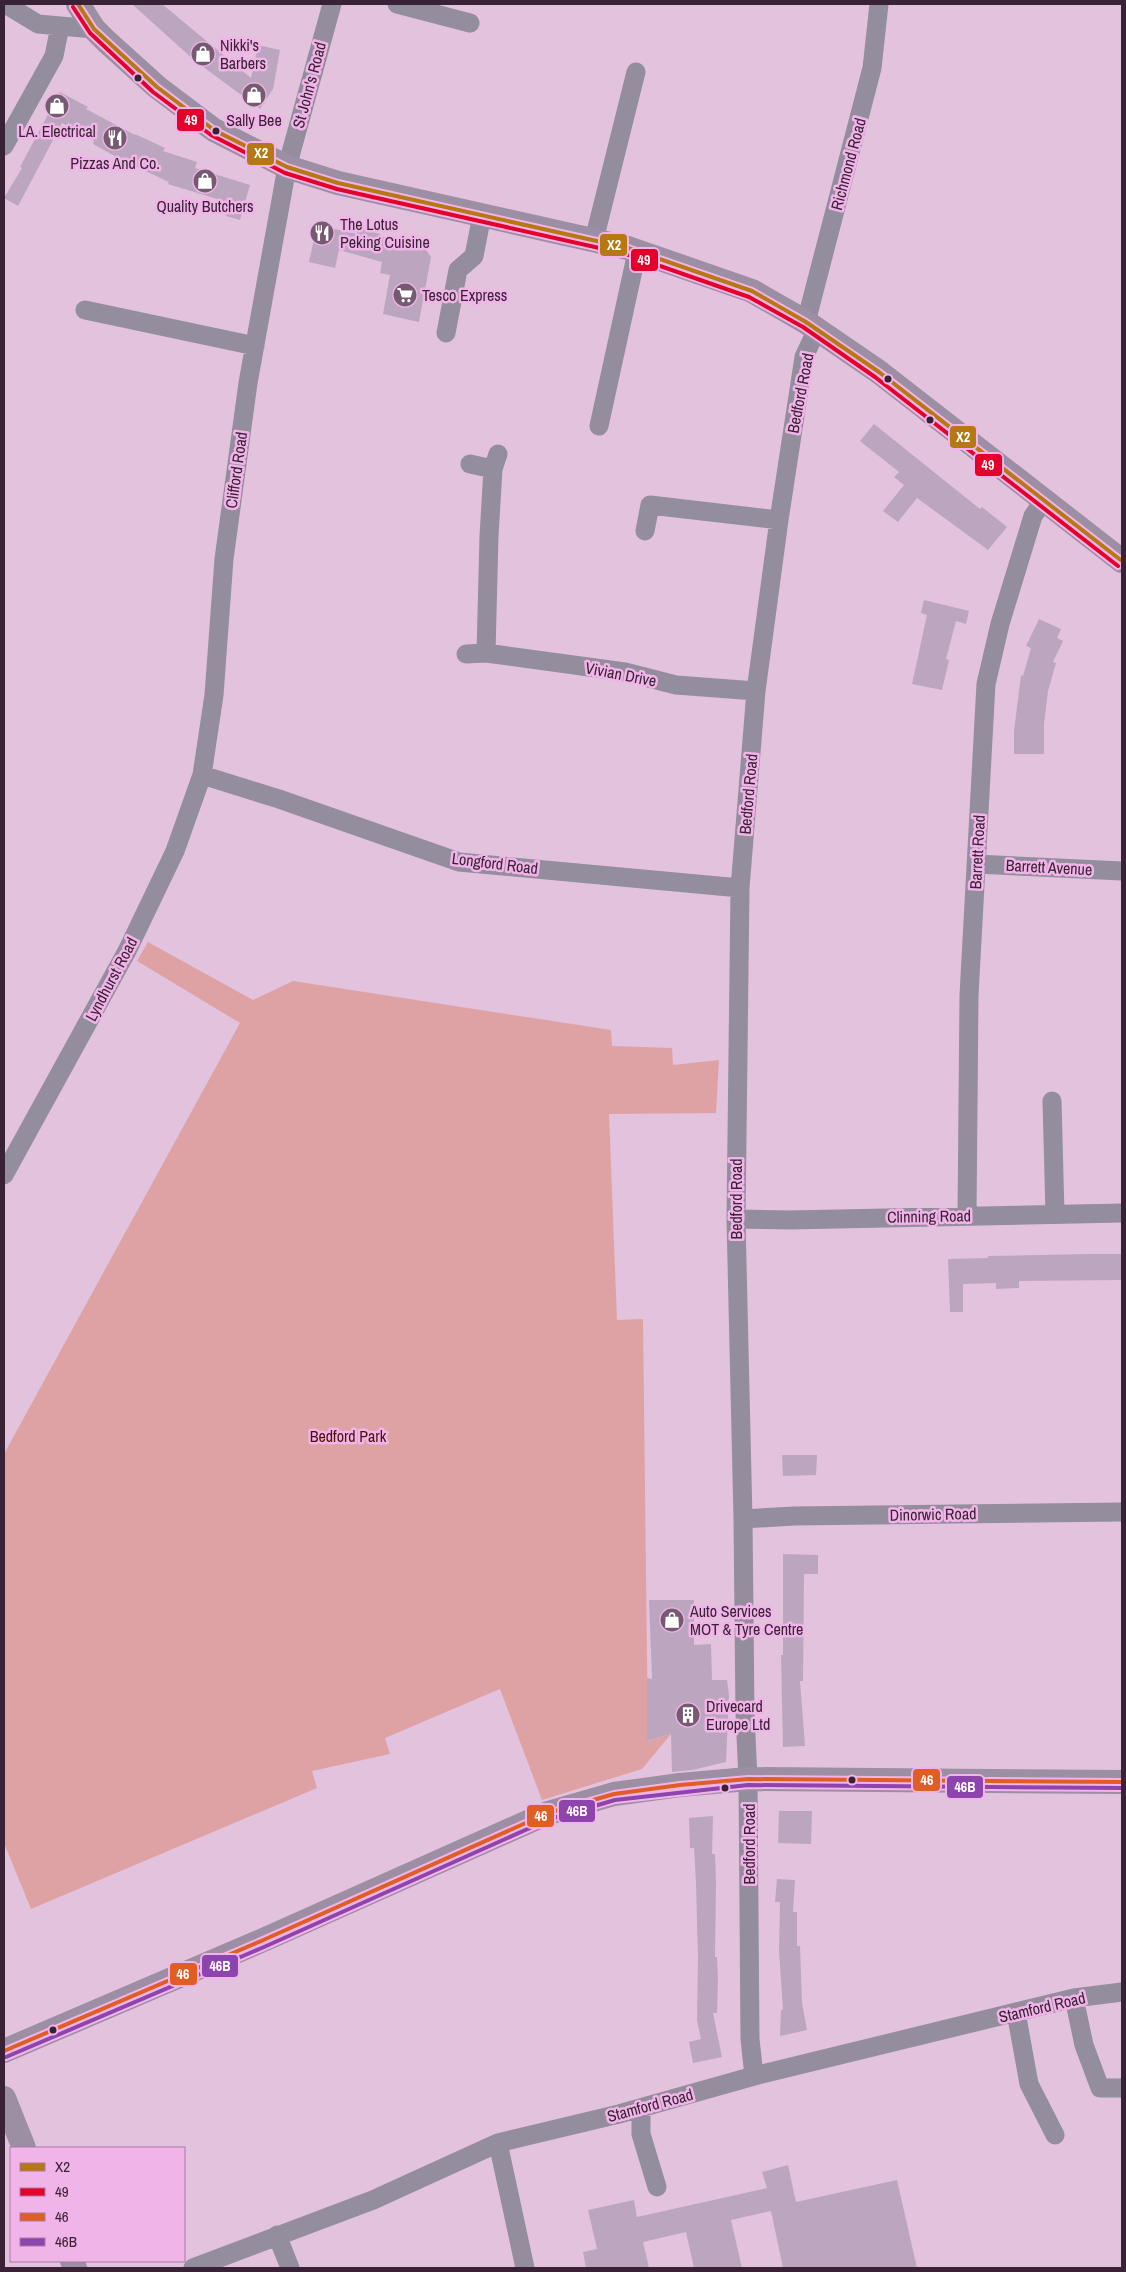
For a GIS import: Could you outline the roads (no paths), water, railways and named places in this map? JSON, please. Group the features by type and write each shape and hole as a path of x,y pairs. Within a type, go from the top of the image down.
{"main road":[{"path":"78,4 94,29 157,87 214,130 287,166 338,183 594,240 637,252 752,291 812,326 879,372 1122,561"},
{"path":"4,2051 260,1941 548,1813 614,1794 680,1785 748,1779 1122,1782"},
{"path":"4,2098 24,2147"}],"street":[{"path":"5,4 38,24 94,29"},
{"name":"St John's Road","path":"287,166 332,4"},
{"path":"397,4 470,23"},
{"name":"Richmond Road","path":"812,326 872,68 879,4"},
{"path":"4,146 54,56 60,26"},
{"path":"594,240 636,72"},
{"name":"Clifford Road","path":"202,775 214,695 224,559 254,346 287,166"},
{"path":"446,333 458,270 474,256 482,215"},
{"path":"599,426 637,252"},
{"path":"85,310 254,346"},
{"name":"Bedford Road","path":"754,2076 750,2039 748,1779 745,1715 743,1519 736,1219 740,888 756,691 779,520 804,357 812,326"},
{"path":"470,464 496,461 486,653"},
{"name":"Barrett Road","path":"967,1215 969,995 986,684 1000,624 1033,516 1044,500"},
{"path":"646,531 650,505 779,520"},
{"name":"Vivian Drive","path":"466,654 486,653 625,672 676,686 756,691"},
{"name":"Longford Road","path":"202,775 279,798 459,862 740,888"},
{"name":"Lyndhurst Road","path":"4,1175 127,951 175,851 202,775"},
{"name":"Barrett Avenue","path":"976,864 1122,870"},
{"path":"1052,1101 1055,1214"},
{"name":"Clinning Road","path":"736,1219 790,1220 1122,1213"},
{"name":"Dinorwic Road","path":"743,1519 794,1516 1122,1512"},
{"name":"Stamford Road","path":"193,2268 277,2235 375,2205 498,2143 641,2108 754,2076 1016,2012 1074,1998 1122,1992"},
{"path":"1074,1998 1084,2045 1100,2088 1122,2088"},
{"path":"1016,2012 1032,2093 1055,2135"},
{"path":"641,2108 641,2134 657,2187"},
{"path":"498,2143 525,2268"},
{"path":"277,2235 290,2268"}],"place":[{"name":"Nikki's Barbers","path":"203,54"},
{"name":"Sally Bee","path":"254,95"},
{"name":"LA. Electrical","path":"57,106"},
{"name":"Pizzas And Co.","path":"115,138"},
{"name":"Quality Butchers","path":"205,181"},
{"name":"The Lotus Peking Cuisine","path":"322,233"},
{"name":"Tesco Express","path":"405,295"},
{"name":"Auto Services MOT & Tyre Centre","path":"672,1620"},
{"name":"Drivecard Europe Ltd","path":"688,1715"}],"park label":[{"name":"Bedford Park","path":"348,1436"}]}
